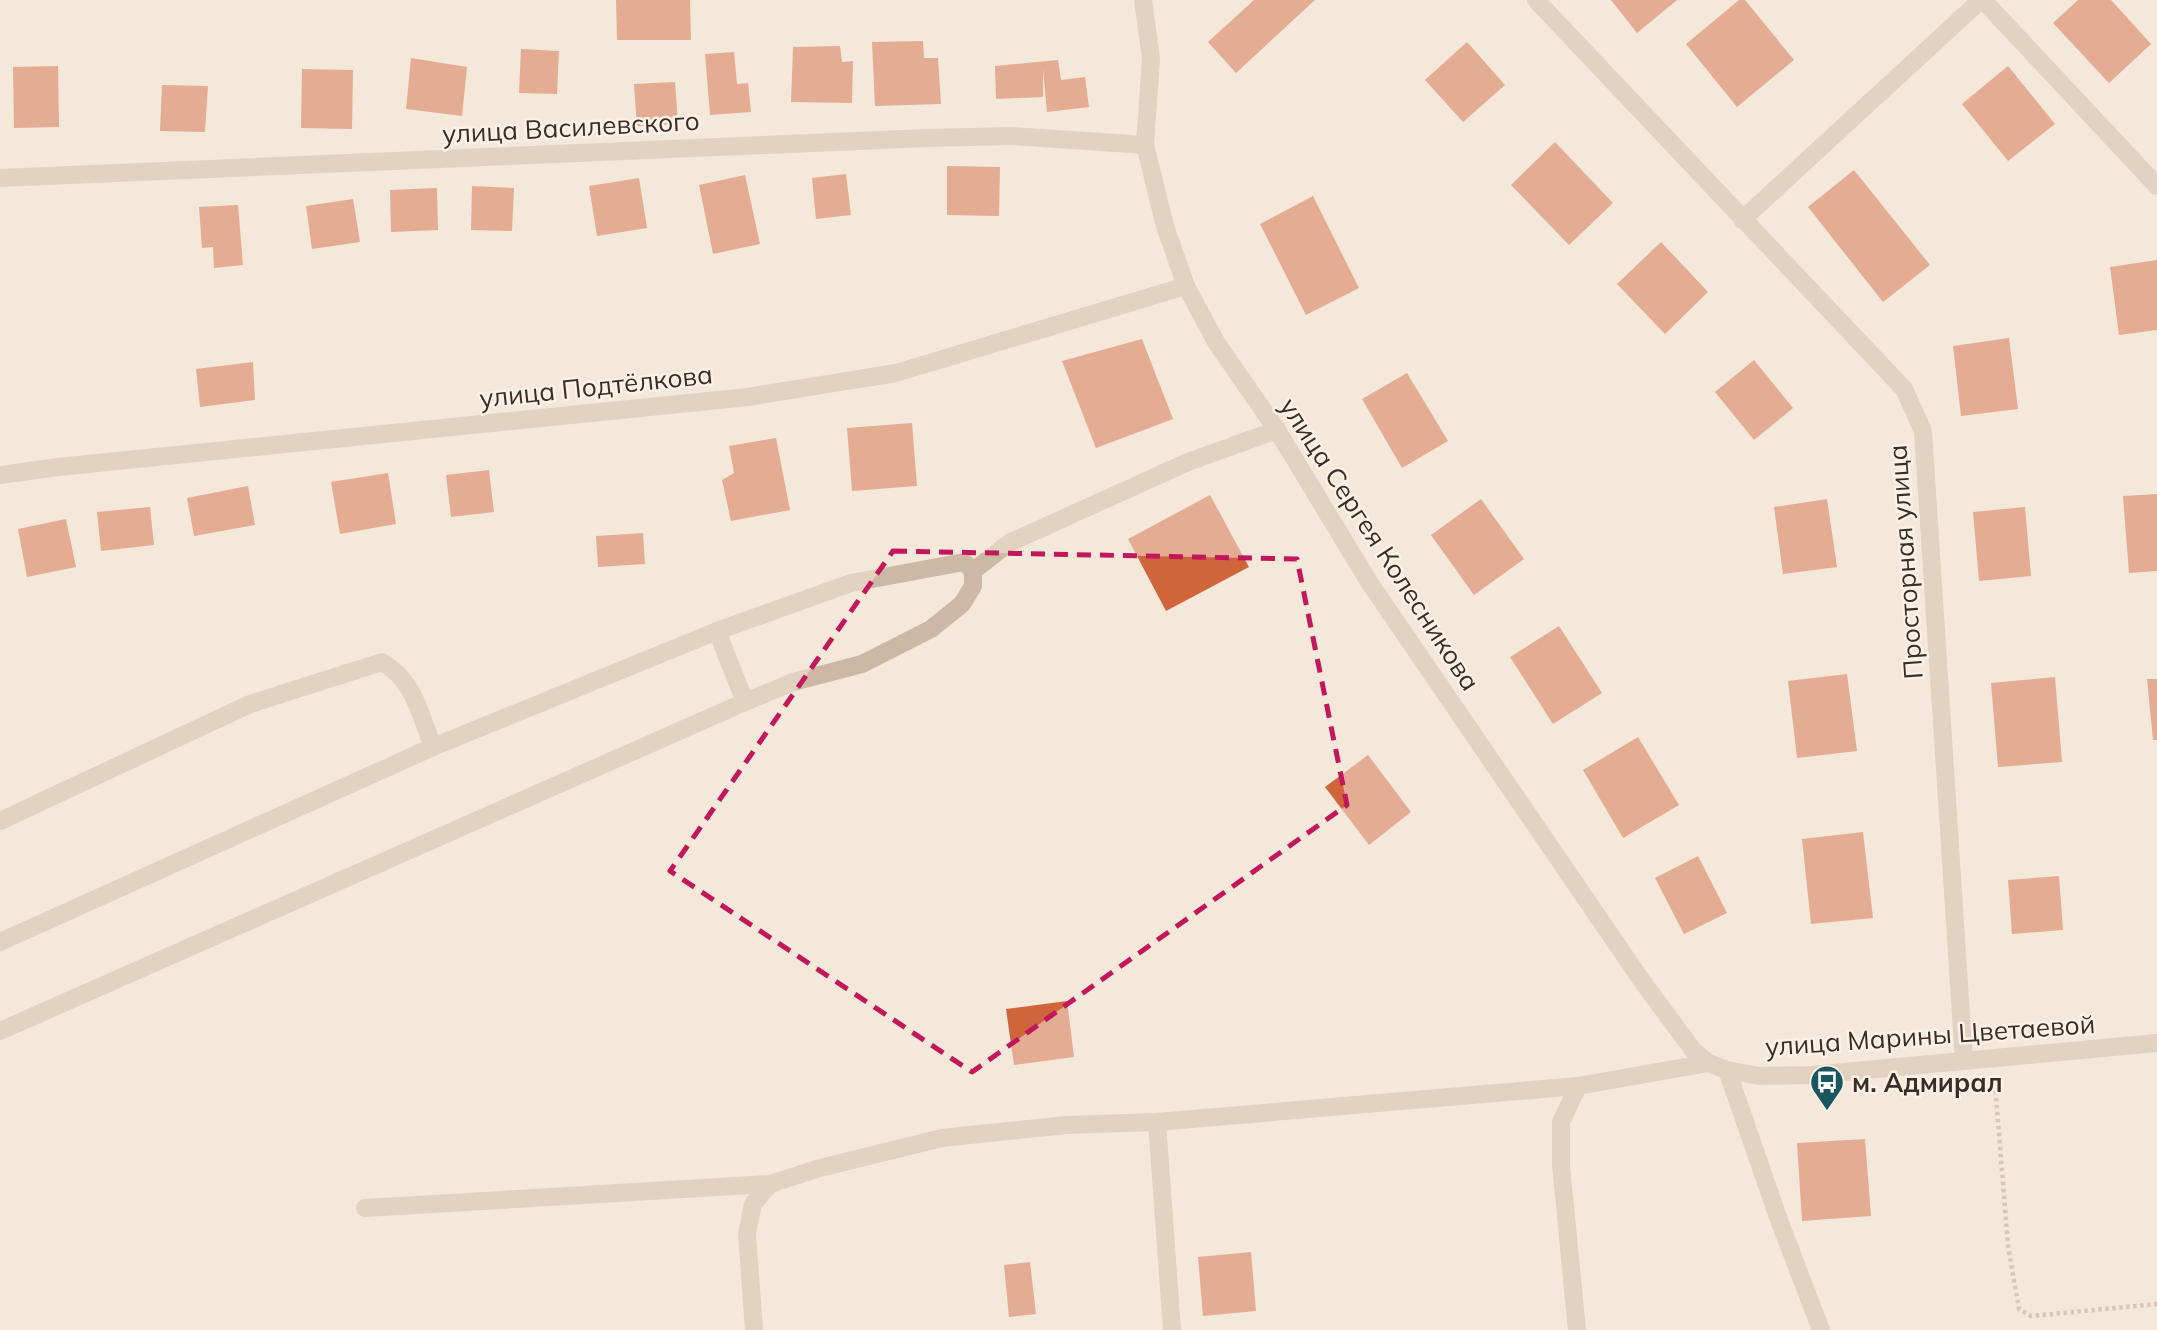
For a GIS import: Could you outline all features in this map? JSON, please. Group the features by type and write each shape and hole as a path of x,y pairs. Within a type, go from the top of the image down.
{"street":[{"name":"улица Сергея Колесникова","path":"1143,0 1151,59 1145,145 1165,226 1186,286 1216,342 1277,430 1376,593 1642,981 1693,1050 1708,1063"},
{"name":"Просторная улица","path":"1536,0 1904,389 1923,431 1964,1060"},
{"path":"1742,220 1982,0 2157,186"},
{"name":"улица Василевского","path":"0,178 927,138 1013,136 1145,145"},
{"name":"улица Подтёлкова","path":"0,475 748,397 896,373 1186,286"},
{"path":"973,571 1009,542 1188,462 1277,430"},
{"path":"0,942 433,747 717,631 851,583 964,562 973,571 973,586 962,604 931,629 862,664 793,682 745,702 0,1031"},
{"path":"717,631 745,702"},
{"path":"0,821 250,704 382,662 396,670 407,682 433,747"},
{"name":"улица Марины Цветаевой","path":"1708,1063 1759,1076 1812,1075 2157,1043"},
{"path":"365,1208 771,1184 820,1168 942,1138 1066,1125 1157,1122 1578,1086 1708,1063"},
{"path":"1727,1070 1821,1330"},
{"path":"1577,1330 1561,1155 1561,1122 1578,1086"},
{"path":"1157,1122 1172,1330"},
{"path":"754,1330 747,1234 753,1205 771,1184"}],"path":[{"path":"1993,1059 2008,1245 2019,1309 2031,1316 2157,1304"}],"highlighted area":[{"path":"893,551 1297,559 1347,805 972,1072 670,871"}],"building":[{"path":"616,0 690,0 691,40 617,40"},
{"path":"1254,0 1315,0 1236,73 1208,42"},
{"path":"1611,0 1677,0 1637,33"},
{"path":"1739,0 1745,0 1794,60 1737,107 1686,44"},
{"path":"2078,0 2111,0 2151,44 2109,83 2053,23"},
{"path":"923,41 924,58 938,58 941,104 875,106 872,42"},
{"path":"1467,42 1505,85 1463,122 1425,80"},
{"path":"840,46 842,62 853,61 852,103 791,102 793,47"},
{"path":"521,49 559,51 557,94 519,93"},
{"path":"734,52 737,84 748,83 751,112 710,115 705,54"},
{"path":"411,58 467,67 462,116 406,109"},
{"path":"1058,60 1061,80 1085,77 1089,107 1047,112 1043,69 1043,97 996,99 995,66"},
{"path":"58,66 59,127 14,128 13,67"},
{"path":"2008,66 2055,124 2008,161 1962,104"},
{"path":"302,69 353,70 352,129 301,128"},
{"path":"675,82 678,124 637,126 634,84"},
{"path":"162,85 208,86 205,132 160,131"},
{"path":"1555,142 1613,203 1569,245 1511,185"},
{"path":"947,166 1000,167 999,216 947,215"},
{"path":"1854,170 1930,265 1883,302 1808,207"},
{"path":"846,174 851,215 816,219 812,178"},
{"path":"745,175 760,244 713,254 699,185"},
{"path":"639,178 647,228 597,236 589,186"},
{"path":"472,186 514,188 512,231 471,230"},
{"path":"437,188 438,230 391,232 390,190"},
{"path":"1313,196 1359,288 1306,315 1260,224"},
{"path":"353,199 360,242 312,249 306,206"},
{"path":"238,205 243,265 214,268 213,247 202,248 199,207"},
{"path":"1661,242 1708,292 1665,334 1617,284"},
{"path":"2157,260 2157,330 2119,335 2110,267"},
{"path":"2009,338 2018,409 1961,416 1953,346"},
{"path":"1142,339 1173,419 1096,448 1062,361"},
{"path":"1754,360 1793,408 1754,440 1715,392"},
{"path":"253,362 255,400 200,407 196,369"},
{"path":"1407,373 1448,441 1402,468 1362,399"},
{"path":"912,423 917,486 852,491 847,428"},
{"path":"776,438 790,510 731,521 722,480 734,473 729,446"},
{"path":"489,470 494,512 451,517 446,475"},
{"path":"388,473 396,524 340,534 331,482"},
{"path":"248,486 255,525 194,536 187,498"},
{"path":"2157,494 2157,571 2129,573 2123,496"},
{"path":"1210,495 1249,567 1166,611 1128,539"},
{"path":"1481,499 1524,559 1474,595 1431,535"},
{"path":"1827,499 1837,567 1783,574 1774,507"},
{"path":"150,507 154,545 101,551 97,512"},
{"path":"2025,507 2031,576 1979,581 1973,512"},
{"path":"66,519 76,567 27,577 18,529"},
{"path":"643,533 645,564 598,567 596,536"},
{"path":"1559,626 1602,693 1553,724 1510,657"},
{"path":"1847,674 1857,751 1797,758 1788,681"},
{"path":"2055,677 2062,762 1998,767 1991,683"},
{"path":"2147,679 2157,679 2157,740 2153,740"},
{"path":"1638,737 1679,805 1623,838 1583,770"},
{"path":"1368,755 1411,812 1369,845 1325,787"},
{"path":"1863,832 1873,918 1811,924 1802,839"},
{"path":"1698,856 1727,913 1684,934 1655,878"},
{"path":"2059,876 2063,930 2012,934 2008,880"},
{"path":"1067,1001 1074,1057 1014,1065 1006,1009"},
{"path":"1865,1139 1871,1216 1802,1221 1797,1143"},
{"path":"1251,1252 1256,1311 1203,1316 1198,1257"},
{"path":"1030,1262 1036,1314 1009,1317 1004,1265"}],"place":[{"name":"м. Адмирал","path":"1827,1112"}]}
